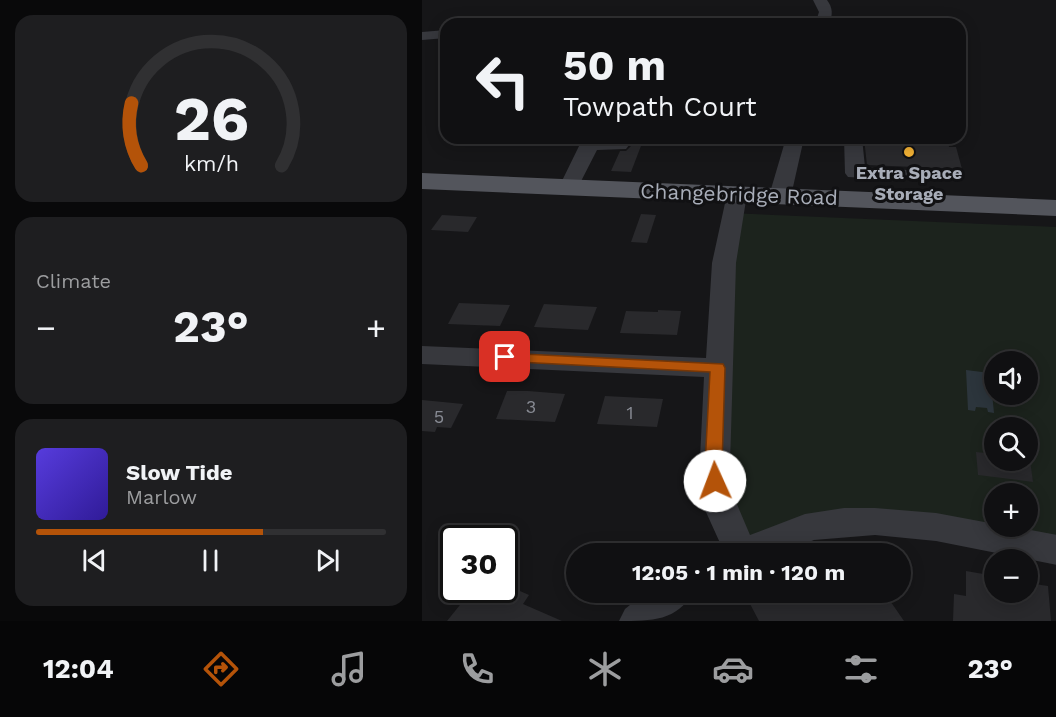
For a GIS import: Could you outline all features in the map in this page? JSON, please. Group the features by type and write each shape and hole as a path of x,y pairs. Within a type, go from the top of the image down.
{"main road":[{"name":"Changebridge Road","path":"422,181 1056,208"}],"street":[{"path":"820,0 826,7 825,18"},
{"path":"422,36 440,34"},
{"path":"569,187 590,144 619,145"},
{"path":"780,196 794,144"},
{"path":"853,144 855,173 900,174"},
{"path":"872,174 872,200"},
{"path":"737,194 724,263 714,466 717,495 724,520 738,543"},
{"path":"422,355 718,368"},
{"path":"766,543 812,526 855,522 930,527 1056,550"},
{"path":"638,621 661,603"}],"shaded area":[{"path":"728,213 1056,227 1056,558 1038,555 1038,549 993,549 847,528 759,543 736,543 720,274"},
{"path":"966,370 984,372 984,405 993,405 994,413 988,412 987,408 976,407 975,411 968,410"}],"building":[{"path":"630,144 642,144 631,172 611,171 620,151 626,151 631,146"},
{"name":"Extra Space Storage","path":"865,144 948,144 949,147 956,147 962,169 867,165"},
{"path":"641,214 656,215 647,243 631,242"},
{"path":"442,215 477,217 468,232 431,230"},
{"path":"459,303 510,305 500,326 448,324"},
{"path":"544,304 597,307 588,330 534,327"},
{"path":"658,310 681,311 677,335 620,333 626,311 658,312"},
{"path":"507,391 565,394 555,422 496,419"},
{"path":"605,396 663,399 657,427 597,424"},
{"path":"422,400 463,404 451,428 437,427 435,432 422,431"},
{"path":"976,452 984,453 984,471 1032,471 1033,482 978,475"},
{"path":"966,571 984,574 984,603 1038,603 1038,584 1048,586 1051,621 953,621 954,594 966,596"},
{"path":"518,590 529,595 523,604 562,621 447,621 462,603 518,603"},
{"path":"750,603 892,603 904,621 759,621"}],"place":[{"name":"Extra Space Storage","path":"909,152"}],"route":[{"path":"505,357 718,368 715,481"}]}
